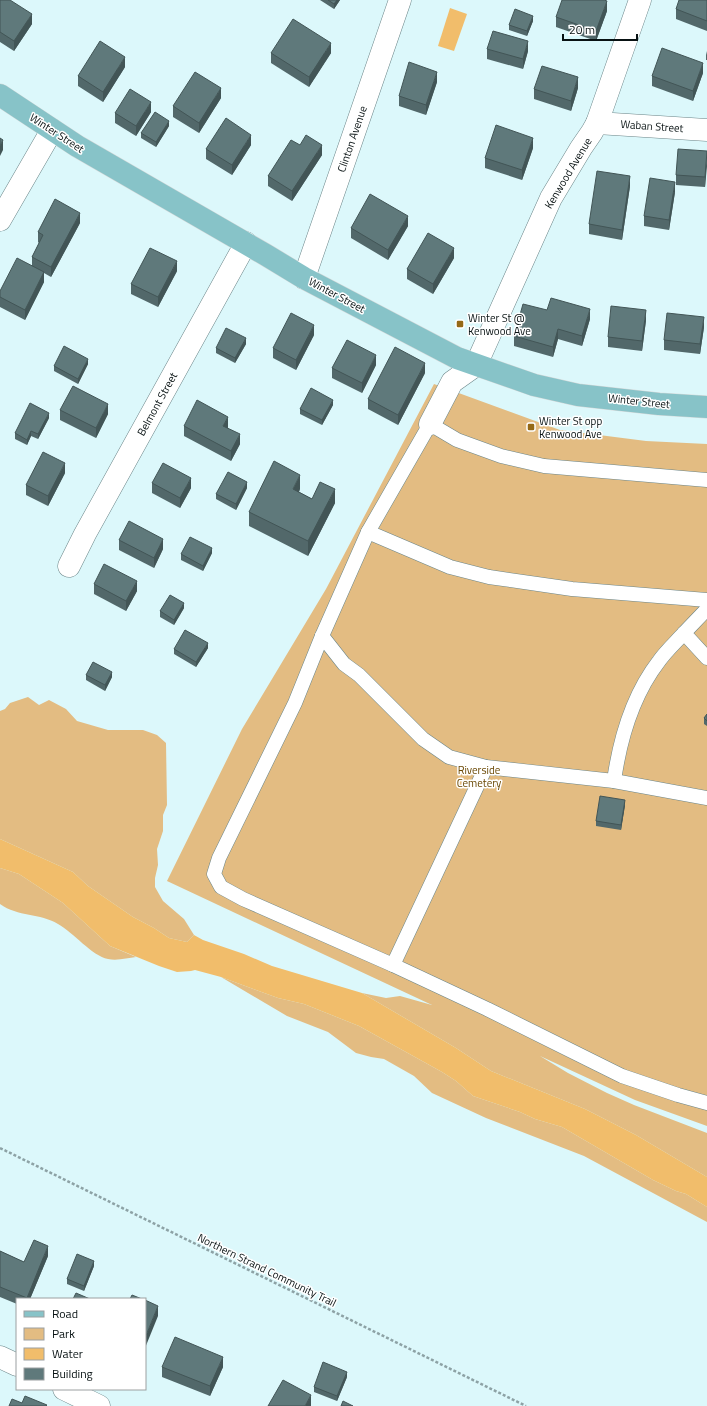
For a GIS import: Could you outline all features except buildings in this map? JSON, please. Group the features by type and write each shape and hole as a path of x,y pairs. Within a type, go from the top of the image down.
{"main road":[{"name":"Winter Street","path":"0,95 77,146 304,278 457,358 534,385 578,395 658,404 707,407"}],"street":[{"name":"Clinton Avenue","path":"304,278 400,0"},
{"name":"Kenwood Avenue","path":"476,365 551,198 597,123 640,0"},
{"name":"Waban Street","path":"597,123 707,130"},
{"path":"0,220 52,130"},
{"name":"Belmont Street","path":"69,566 246,243"},
{"path":"430,424 452,382 476,365"},
{"path":"0,1357 16,1365"},
{"path":"66,1390 99,1406"}],"lane":[{"path":"707,480 544,466 501,456 458,440 430,424 368,532 322,636 295,703 219,858 214,874 221,887 243,899 393,965 494,1012 622,1076 707,1103"},
{"path":"368,532 450,567 489,577 572,590 707,600"},
{"path":"614,782 620,744 630,712 643,684 659,660 707,609"},
{"path":"684,633 707,658"},
{"path":"322,636 344,664 359,675 423,739 449,757 486,767 614,782 707,798"},
{"path":"393,965 486,767"}],"path":[{"name":"Northern Strand Community Trail","path":"0,1148 526,1406"}],"green space":[{"name":"Riverside Cemetery","path":"434,384 560,430 646,441 707,444 707,1126 635,1100 540,1056 568,1073 607,1093 707,1133 707,1177 636,1135 585,1109 491,1071 456,1048 362,993 386,998 400,996 432,1005 167,881 242,729 326,589"},
{"path":"28,697 39,705 49,700 66,709 77,721 108,730 143,730 157,735 166,743 167,805 163,815 163,831 157,849 158,865 155,878 155,887 163,901 184,919 194,935 187,942 169,938 133,917 88,886 73,872 0,839 0,711 5,709 10,703"},
{"path":"0,868 19,874 63,903 110,946 136,957 115,960 102,957 89,949 70,932 58,924 44,918 14,911 0,904"},
{"path":"221,977 278,998 304,1004 359,1026 442,1072 456,1081 473,1096 520,1112 535,1119 562,1127 653,1180 686,1194 707,1207 707,1222 584,1156 486,1118 432,1093 414,1076 384,1059 356,1053 328,1032 287,1016"}],"water":[{"path":"450,8 467,14 454,51 438,46"},
{"path":"0,839 73,872 88,886 133,917 169,938 187,942 194,935 203,940 244,954 272,966 362,993 456,1048 491,1071 585,1109 636,1135 707,1177 707,1207 686,1194 653,1180 562,1127 535,1119 520,1112 473,1096 456,1081 442,1072 359,1026 304,1004 278,998 221,977 195,970 177,972 110,946 63,903 19,874 0,868"}],"place":[{"name":"Winter St @ Kenwood Ave","path":"460,324"},
{"name":"Winter St opp Kenwood Ave","path":"531,427"}]}
